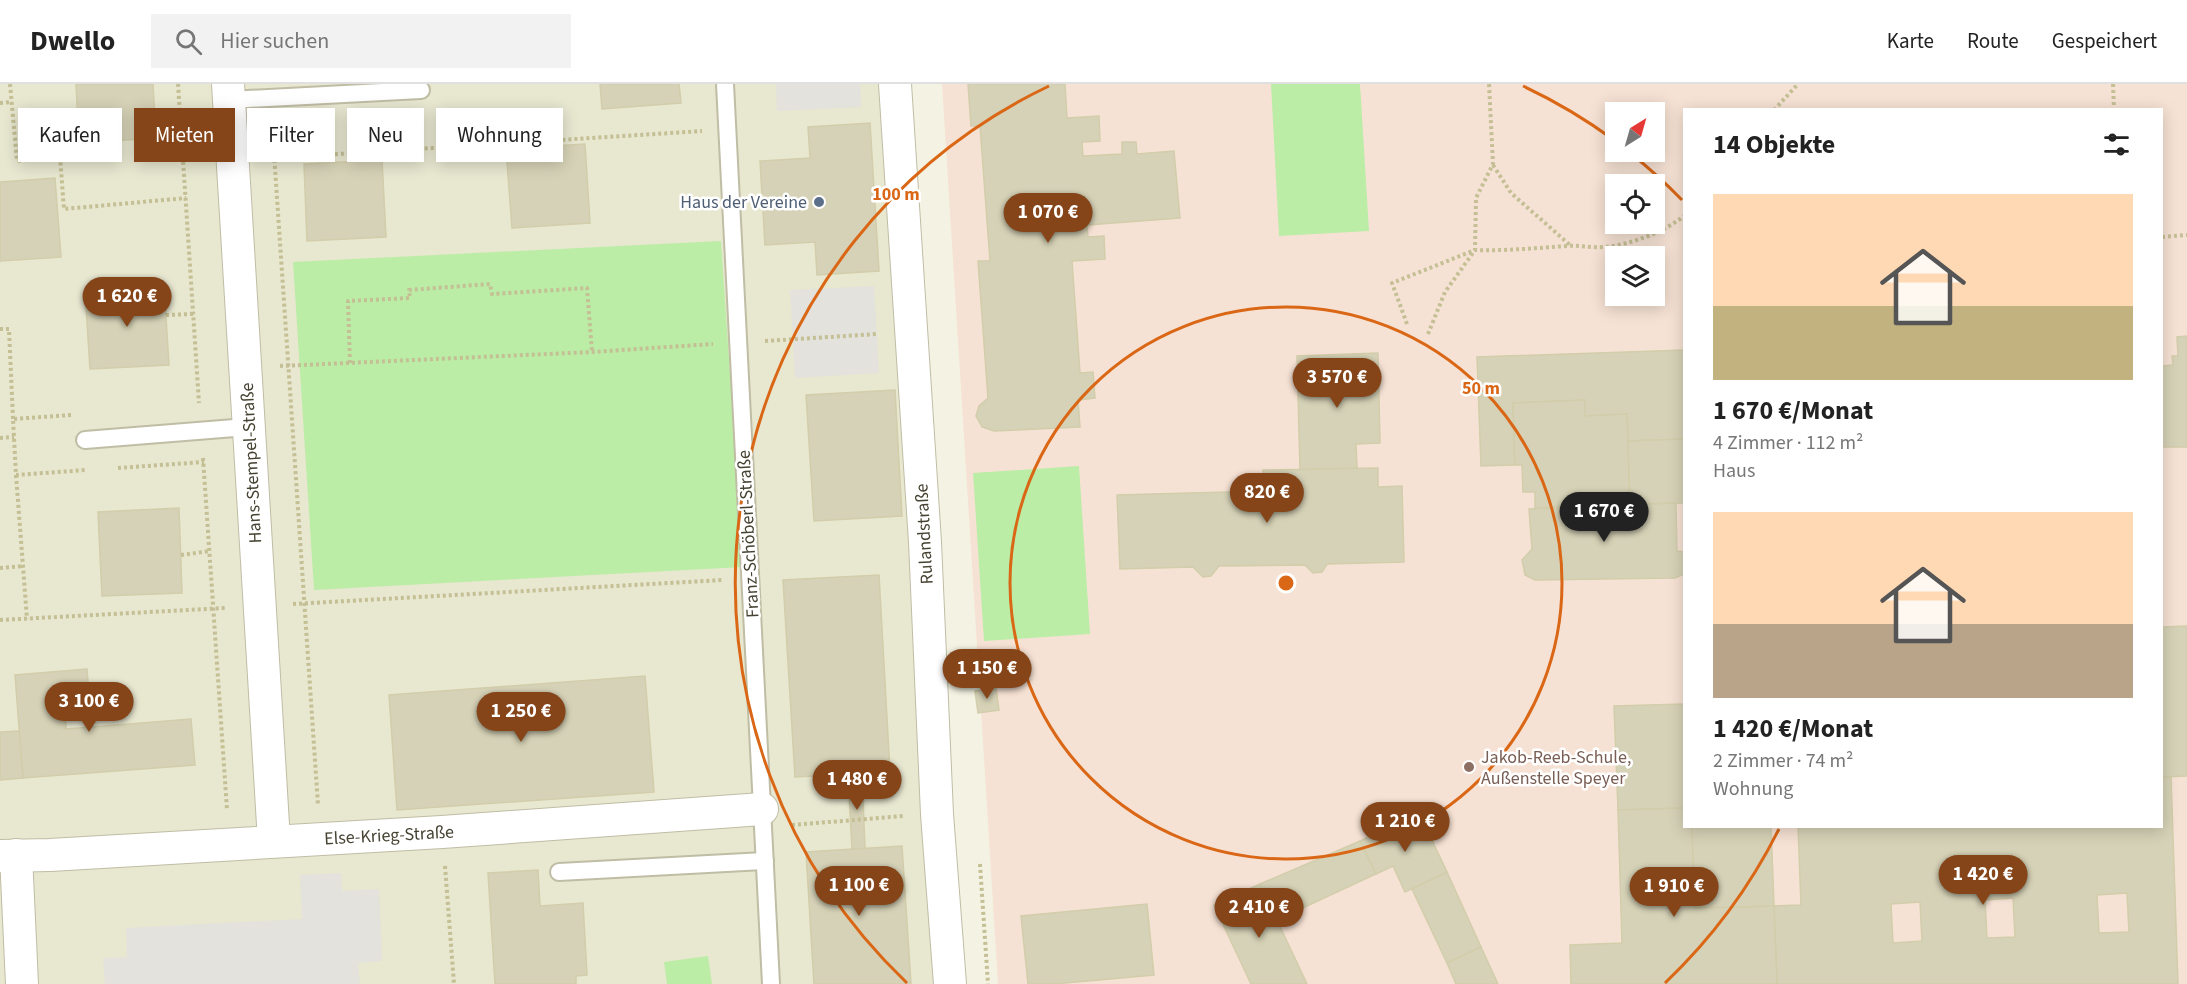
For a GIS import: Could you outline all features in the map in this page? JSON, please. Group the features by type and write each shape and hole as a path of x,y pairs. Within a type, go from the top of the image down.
{"street":[{"name":"Rulandstraße","path":"895,84 925,542 937,814 950,984"},
{"name":"Hans-Stempel-Straße","path":"228,92 274,842"},
{"name":"Else-Krieg-Straße","path":"22,984 8,856 442,832 762,809"}],"lane":[{"name":"Franz-Schöberl-Straße","path":"725,84 771,984"},
{"path":"228,92 270,98 421,90"},
{"path":"85,440 247,427"},
{"path":"559,872 765,861"}],"path":[{"path":"10,84 17,160 60,157 64,209 186,198"},
{"path":"178,84 229,843"},
{"path":"1489,84 1493,164 1511,193 1570,245"},
{"path":"1776,108 1798,84"},
{"path":"2113,84 2114,108"},
{"path":"270,98 271,108"},
{"path":"0,103 12,102"},
{"path":"335,154 727,129"},
{"path":"275,162 320,839"},
{"path":"1428,334 1445,292 1475,250 1476,198 1493,164"},
{"path":"1407,324 1392,283 1475,250 1512,251 1570,245 1604,247 1634,240 1664,228 1683,217"},
{"path":"2163,237 2187,235"},
{"path":"350,363 348,301 410,298 409,290 490,284 492,294 587,288 592,352"},
{"path":"166,315 193,314"},
{"path":"0,329 9,329 13,419"},
{"path":"245,367 592,352 911,332"},
{"path":"0,438 14,438"},
{"path":"16,474 27,619"},
{"path":"181,555 210,551"},
{"path":"0,568 24,566"},
{"path":"0,620 750,578"},
{"path":"788,825 937,814"},
{"path":"442,832 454,984"},
{"path":"980,864 988,984"}],"shaded area":[{"path":"0,84 893,84 936,984 0,984"},
{"path":"776,84 860,84 861,107 777,111"},
{"path":"942,84 2187,84 2187,984 998,984"},
{"path":"874,286 879,373 795,378 790,290"},
{"path":"341,873 342,891 379,889 382,961 358,963 360,984 105,984 103,958 127,957 126,928 302,919 300,875"}],"green space":[{"path":"1271,84 1360,84 1369,231 1279,236"},
{"path":"721,241 743,567 314,590 293,262"},
{"path":"1079,466 1090,634 984,641 973,473"},
{"path":"708,956 712,984 667,984 664,962"}],"building":[{"path":"76,84 153,84 154,108 134,108 134,139 122,140 122,108 77,108"},
{"path":"600,84 679,84 681,103 602,109"},
{"path":"968,84 1065,84 1067,118 1099,116 1100,141 1082,142 1083,156 1122,154 1122,142 1136,142 1137,154 1174,151 1180,218 1087,225 1088,237 1104,236 1105,259 1072,261 1080,373 1093,372 1095,398 1078,400 1080,427 994,431 982,427 976,416 979,406 988,398 978,261 990,261 980,126 971,126"},
{"name":"Haus der Vereine","path":"870,123 879,271 817,275 815,242 765,245 760,161 810,158 808,127"},
{"path":"585,144 590,223 512,228 507,162 563,162 563,145"},
{"path":"382,162 386,237 307,241 304,164"},
{"path":"55,178 61,257 0,261 0,182"},
{"path":"164,286 169,365 90,369 85,291"},
{"path":"2187,336 2187,447 2163,447 2163,366 2173,365 2172,356 2178,356 2177,337"},
{"path":"1683,350 1683,439 1628,441 1627,414 1585,416 1585,400 1513,403 1515,465 1481,466 1477,357"},
{"path":"1378,353 1380,443 1356,444 1357,468 1300,470 1297,356"},
{"path":"895,390 902,516 814,521 806,395"},
{"path":"1585,400 1585,416 1627,414 1630,504 1535,508 1535,492 1523,492 1522,465 1515,465 1513,403"},
{"path":"1683,439 1683,503 1630,504 1628,441"},
{"path":"1378,468 1378,487 1402,486 1404,562 1327,564 1322,572 1313,573 1305,565 1219,566 1211,576 1203,577 1193,567 1120,569 1117,495 1264,491 1263,470"},
{"path":"1676,503 1677,551 1683,552 1683,574 1675,578 1535,580 1525,575 1522,560 1532,549 1529,509"},
{"path":"179,508 182,593 102,596 98,512"},
{"path":"879,575 890,772 795,777 783,580"},
{"path":"2187,626 2187,776 2163,777 2163,627"},
{"path":"87,669 90,708 65,710 66,729 191,719 195,765 23,778 15,675"},
{"path":"645,676 654,792 397,810 389,695"},
{"path":"996,688 999,710 978,713 975,691"},
{"path":"1683,704 1683,808 1618,810 1614,706"},
{"path":"19,731 23,778 0,780 0,732"},
{"path":"862,773 865,849 852,849 848,774"},
{"path":"2163,777 2171,777 2178,984 1777,984 1774,906 1801,905 1798,828 2163,828","holes":["2127,893 2129,932 2099,933 2097,895","2013,898 2015,937 1987,938 1985,900","1920,902 1922,941 1893,943 1891,904"]},
{"path":"1683,808 1683,828 1692,828 1695,908 1774,906 1777,984 1571,984 1570,945 1622,943 1618,810"},
{"path":"1419,813 1447,872 1405,892 1393,866 1376,874 1360,841"},
{"path":"1692,828 1771,828 1774,906 1695,908"},
{"path":"1360,841 1376,874 1277,920 1260,884"},
{"path":"902,846 911,984 814,984 806,852"},
{"path":"538,870 540,906 583,903 587,975 576,976 576,984 495,984 488,873"},
{"path":"1447,872 1481,947 1447,963 1412,889"},
{"path":"1260,884 1307,984 1251,984 1214,905"},
{"path":"1147,904 1154,975 1054,984 1028,984 1021,916"},
{"path":"1481,947 1498,984 1456,984 1447,963"}],"place":[{"name":"Haus der Vereine","path":"819,202"},
{"name":"Jakob-Reeb-Schule, Außenstelle Speyer","path":"1469,767"}]}
